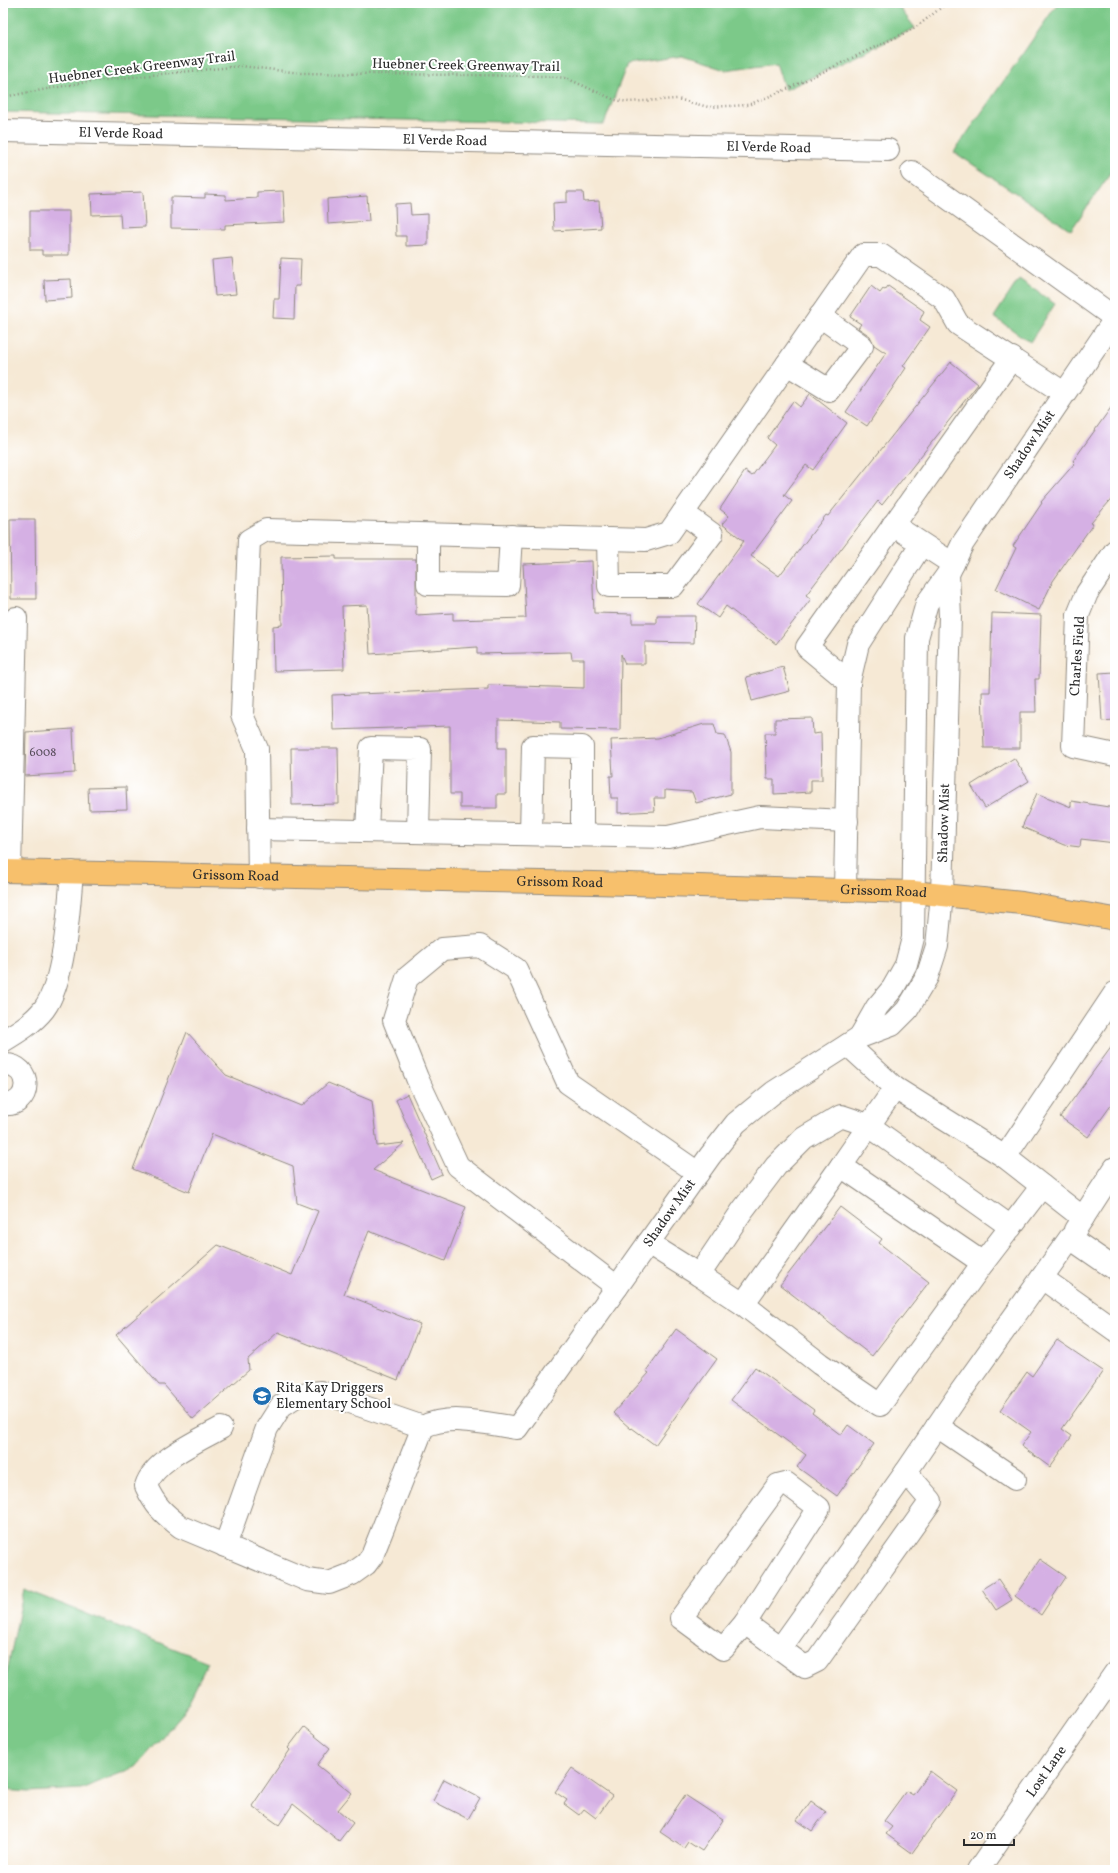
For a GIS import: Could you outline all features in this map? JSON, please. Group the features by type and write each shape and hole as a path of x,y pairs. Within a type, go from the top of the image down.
{"main road":[{"name":"Grissom Road","path":"6,871 913,892 1022,903 1115,919"}],"street":[{"name":"El Verde Road","path":"3,132 888,150"},
{"path":"912,172 1114,322"},
{"path":"259,877 257,749 242,716 249,540 266,530 646,540 669,533 863,256 881,255 944,299 958,324 1016,360 1064,393"},
{"path":"787,364 830,390 862,346 820,316"},
{"name":"Shadow Mist","path":"854,1041 877,1007 893,988 906,965 913,938 917,638 927,603 951,569 963,543 1064,393 1114,322"},
{"path":"849,682 807,648 893,526 1016,360"},
{"path":"608,539 608,586 673,586 712,534 683,513"},
{"path":"893,526 921,545 951,569"},
{"path":"428,534 428,584 508,585 511,536"},
{"path":"846,890 849,682 858,644 921,545"},
{"name":"Charles Field","path":"1115,551 1087,593 1078,615 1073,746 1115,755"},
{"name":"Shadow Mist","path":"423,1427 432,1422 465,1421 517,1428 698,1173 736,1123 774,1092 854,1041 892,1025 907,1010 927,977 937,946 942,894 951,569"},
{"path":"6,871 16,618"},
{"path":"531,834 533,746 582,747 582,835"},
{"path":"367,831 371,748 420,749 418,832"},
{"path":"258,829 668,837 760,816 847,821"},
{"path":"3,1104 16,1102 24,1094 26,1083 23,1073 15,1066 4,1065 8,1038 21,1030 44,1008 57,980 67,924 72,872"},
{"path":"617,1287 458,1166 416,1078 394,1020 407,978 442,949 480,946 516,969 568,1083 698,1173"},
{"path":"1005,1157 1115,993"},
{"path":"854,1041 895,1088 1005,1157 1083,1218"},
{"path":"743,1304 895,1088"},
{"path":"699,1275 742,1211 776,1166 804,1138 841,1116 868,1125 1011,1227"},
{"path":"841,1166 984,1263"},
{"path":"780,1649 1070,1238 1115,1168"},
{"path":"648,1243 743,1304 820,1364 880,1405 1042,1186"},
{"path":"1070,1238 1115,1269"},
{"path":"1042,1278 1115,1330"},
{"path":"221,1428 175,1454 148,1478 146,1486 153,1502 164,1515 181,1527 225,1546 307,1580 329,1583 352,1574 366,1564 372,1556 423,1427 321,1392 298,1395 280,1406 267,1428 225,1546"},
{"path":"938,1426 1015,1479"},
{"path":"745,1623 805,1667 817,1660 931,1501 906,1472"},
{"path":"786,1483 819,1508 745,1623 723,1649 681,1618 778,1485 786,1483"},
{"name":"Lost Lane","path":"978,1870 1115,1673"}],"path":[{"name":"Huebner Creek Greenway Trail","path":"3,97 92,81 241,66 301,73 546,76 566,78 615,100 628,102 677,98 708,108 748,105 785,90 915,28 947,3"}],"green space":[{"path":"3,3 896,3 915,28 785,90 776,63 725,70 682,56 627,64 604,124 3,112"},
{"path":"1058,3 1115,3 1115,167 1071,230 954,152"},
{"path":"1019,279 1055,304 1030,342 994,317"},
{"path":"24,1589 208,1662 182,1714 136,1767 81,1789 28,1792 3,1790 3,1692"}],"building":[{"path":"283,191 285,222 225,225 225,229 171,228 171,197 205,198 205,194 226,195 226,200 257,198 257,192"},
{"path":"143,192 145,227 121,228 120,214 92,215 91,194"},
{"path":"567,192 583,192 584,202 599,201 601,228 554,231 553,203 567,202"},
{"path":"367,196 369,221 328,224 327,199"},
{"path":"410,203 411,215 428,214 428,245 406,246 406,236 396,236 395,204"},
{"path":"30,211 69,211 69,255 42,255 42,250 30,250"},
{"path":"232,258 236,294 215,296 212,260"},
{"path":"281,258 301,259 300,286 295,286 294,319 273,318 274,299 279,299"},
{"path":"71,279 72,298 45,300 44,280"},
{"path":"871,286 880,293 888,286 924,311 920,320 930,327 903,366 906,368 867,426 846,412 886,353 874,345 870,336 858,328 861,324 850,317"},
{"path":"951,362 978,384 882,505 878,501 806,595 811,599 776,644 726,606 718,618 698,604 744,541 722,524 729,516 720,509 745,471 752,476 775,445 767,438 793,401 800,407 810,394 847,423 813,470 806,465 784,495 792,501 751,556 779,576 826,515 828,516"},
{"path":"1115,402 1115,495 1091,523 1093,524 1053,581 1039,610 996,589 1016,548 1013,546 1042,503 1041,502 1075,463 1073,461"},
{"path":"10,519 35,519 36,599 11,599"},
{"path":"336,556 336,559 416,559 416,615 453,613 453,620 526,618 523,564 592,561 594,613 632,614 632,623 657,623 657,616 695,616 694,643 645,642 645,664 625,664 621,654 620,730 560,729 560,722 498,720 498,748 506,748 506,794 497,794 497,808 460,808 460,794 450,794 450,726 333,730 332,695 488,689 488,685 584,688 584,659 572,659 571,652 477,654 477,647 370,654 367,605 342,606 344,669 274,671 273,626 282,625 281,557"},
{"path":"992,613 1041,615 1039,679 1035,679 1036,712 1020,712 1020,748 984,748 982,692 990,692"},
{"path":"783,667 790,691 752,701 746,677"},
{"path":"1115,672 1115,720 1102,721 1099,673"},
{"path":"812,718 813,734 821,733 822,780 811,780 811,792 774,794 774,779 767,779 765,733 775,733 775,719"},
{"path":"704,724 714,724 717,734 725,735 731,752 731,794 696,803 692,792 665,790 665,798 654,798 655,811 618,813 618,798 611,798 610,776 613,776 611,740 658,738"},
{"path":"73,729 75,773 25,776 26,732"},
{"path":"291,748 338,748 339,804 292,805"},
{"path":"1014,758 1029,781 985,808 971,785"},
{"path":"126,787 127,809 89,810 88,788"},
{"path":"1037,793 1071,807 1071,801 1115,808 1115,843 1081,839 1080,847 1064,845 1022,827"},
{"path":"187,1032 226,1075 302,1106 328,1083 372,1101 377,1146 404,1143 373,1170 466,1207 445,1261 369,1231 344,1294 420,1324 398,1380 278,1332 248,1359 249,1370 193,1419 164,1385 159,1385 116,1335 218,1245 292,1275 318,1211 297,1203 293,1166 212,1134 189,1192 133,1169"},
{"path":"1115,1042 1115,1100 1088,1137 1060,1117"},
{"path":"407,1094 442,1174 431,1179 396,1100"},
{"path":"840,1207 882,1239 879,1243 929,1282 872,1356 780,1285"},
{"path":"676,1329 717,1359 655,1445 632,1428 631,1429 613,1413 649,1373 646,1371"},
{"path":"1057,1340 1103,1371 1062,1429 1072,1436 1050,1467 1021,1446 1031,1432 1000,1410 1027,1372 1032,1376"},
{"path":"755,1367 814,1410 812,1413 841,1435 848,1425 874,1444 837,1496 797,1467 806,1455 731,1400"},
{"path":"1040,1559 1066,1577 1041,1615 1015,1596"},
{"path":"998,1579 1012,1600 996,1610 982,1589"},
{"path":"304,1727 330,1748 317,1765 352,1793 338,1810 353,1823 339,1841 293,1804 279,1825 252,1806 290,1750 288,1748"},
{"path":"572,1768 612,1796 596,1818 584,1809 579,1815 564,1804 567,1800 555,1792"},
{"path":"930,1771 957,1791 912,1853 886,1834 892,1827 884,1821 906,1791 913,1795"},
{"path":"444,1779 480,1798 468,1819 433,1801"},
{"path":"685,1795 723,1820 702,1851 688,1842 684,1848 660,1832"},
{"path":"811,1801 826,1812 812,1831 797,1820"}],"place":[{"name":"Rita Kay Driggers Elementary School","path":"262,1396"}]}
